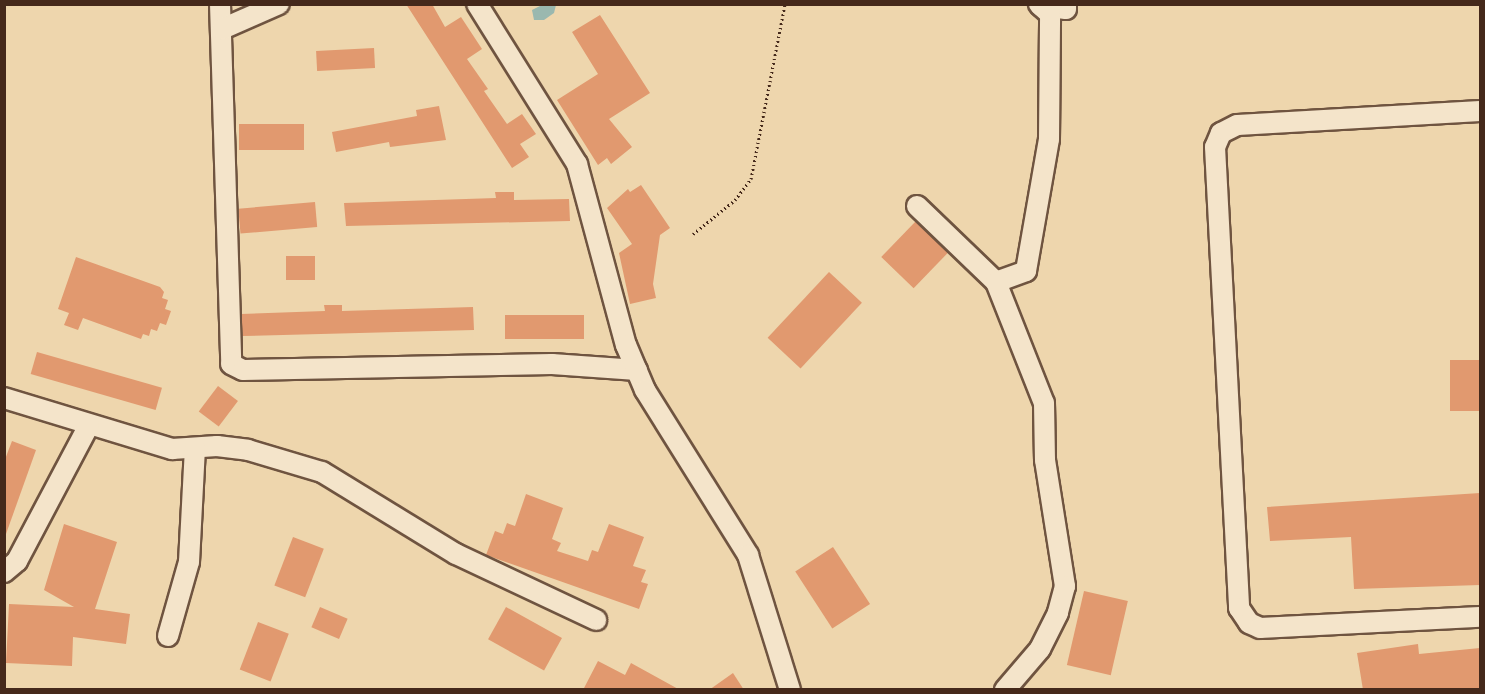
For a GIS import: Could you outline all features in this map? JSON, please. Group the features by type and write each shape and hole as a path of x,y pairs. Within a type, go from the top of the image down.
{"street":[{"path":"220,4 231,364 243,370 552,364 637,370"},
{"path":"222,29 279,4"},
{"path":"477,4 578,164 611,298 637,370 664,423 748,555 790,690"},
{"path":"1040,5 1066,9 1066,4"},
{"path":"996,282 1026,271 1049,139 1050,14 1040,5"},
{"path":"1480,111 1237,125 1221,133 1215,147 1239,608 1249,623 1260,628 1480,617"},
{"path":"916,206 996,282 1044,404 1045,460 1065,586 1058,613 1040,649 1005,690"},
{"path":"4,398 172,448 248,450 322,472 456,554 596,620"},
{"path":"4,572 16,561 89,425"},
{"path":"168,636 189,562 195,448"}],"path":[{"path":"693,234 735,200 752,179 785,4"}],"water":[{"path":"542,5 556,5 554,13 544,20 534,20 532,10"}],"building":[{"path":"406,4 432,4 445,27 461,17 482,49 467,59 488,89 484,91 507,124 522,114 536,134 520,144 529,157 512,168"},
{"path":"600,15 650,93 609,119 632,147 611,164 607,158 598,165 557,100 598,74 572,32"},
{"path":"374,48 375,68 317,71 316,51"},
{"path":"439,106 446,140 390,147 389,142 336,152 332,132 417,116 416,110"},
{"path":"239,124 304,124 304,150 239,150"},
{"path":"641,185 670,228 660,235 653,284 656,298 630,304 619,253 632,244 607,208 628,189 630,192"},
{"path":"495,192 514,192 514,200 569,199 570,221 346,226 344,203 496,198"},
{"path":"315,202 317,227 240,234 238,209"},
{"path":"916,221 948,252 914,288 881,257"},
{"path":"286,256 315,256 315,280 286,280"},
{"path":"76,257 160,287 164,292 162,298 168,300 165,309 171,311 166,325 160,323 157,331 151,329 149,336 143,334 141,339 83,318 78,330 64,325 69,313 58,309"},
{"path":"829,272 862,303 801,369 768,338"},
{"path":"324,305 342,305 342,311 473,307 474,330 242,336 241,314 325,311"},
{"path":"505,315 584,315 584,339 505,339"},
{"path":"37,352 162,388 156,410 31,374"},
{"path":"1450,360 1480,360 1480,411 1450,411"},
{"path":"218,386 238,401 219,427 199,412"},
{"path":"12,441 36,450 6,534 4,462"},
{"path":"1480,493 1480,585 1354,589 1351,537 1270,541 1267,507"},
{"path":"526,494 563,508 552,539 561,543 557,551 588,561 592,550 598,552 609,524 644,537 633,566 646,570 641,582 648,584 639,609 486,555 495,531 503,534 507,523 515,526"},
{"path":"64,524 117,542 95,609 130,614 126,644 73,637 72,666 6,663 9,604 74,607 44,590"},
{"path":"293,537 324,549 305,597 274,586"},
{"path":"833,547 870,604 832,629 795,572"},
{"path":"1084,591 1128,601 1111,675 1067,665"},
{"path":"320,607 348,619 339,639 311,627"},
{"path":"506,607 562,638 544,670 488,639"},
{"path":"258,622 289,634 271,681 240,670"},
{"path":"1418,644 1419,654 1480,648 1480,690 1363,690 1357,653"},
{"path":"598,661 625,675 631,663 680,690 583,690"},
{"path":"733,673 744,690 709,690"}]}
